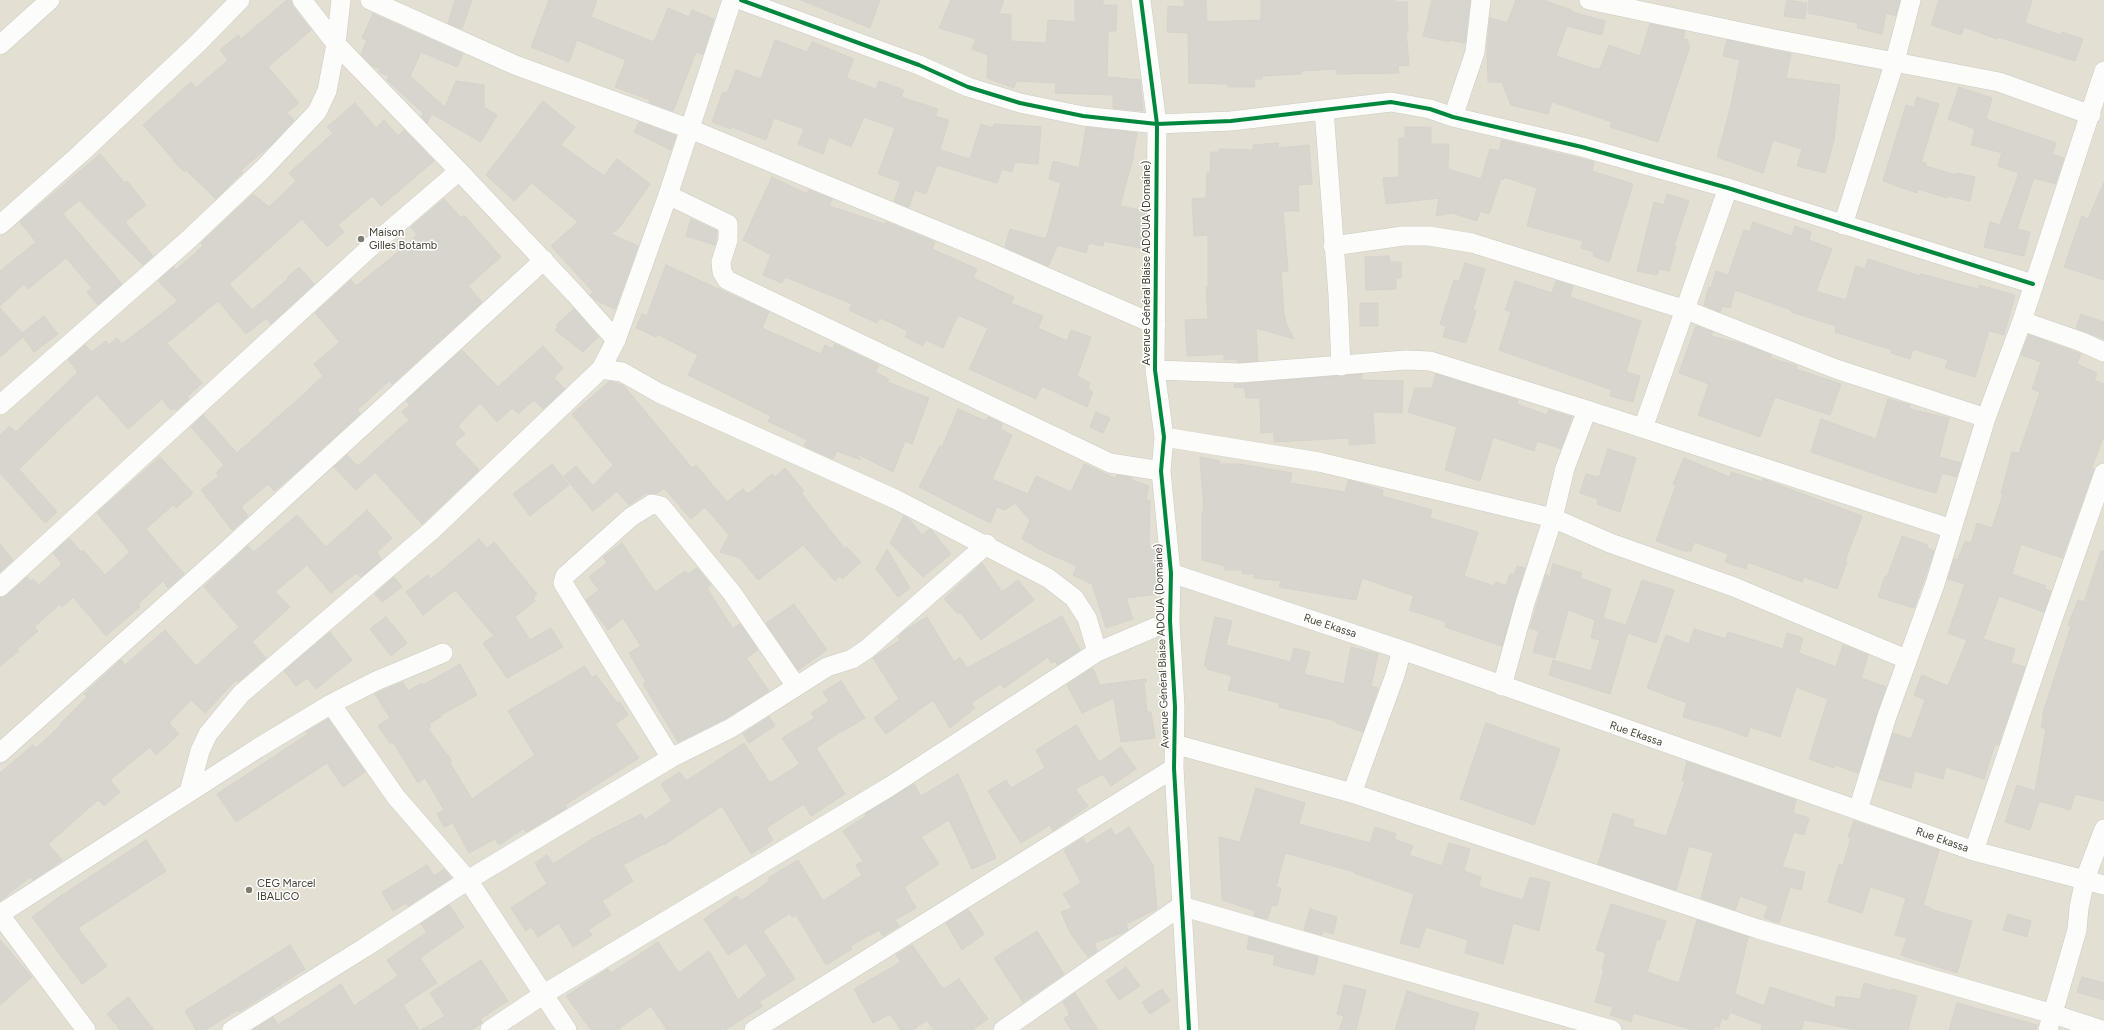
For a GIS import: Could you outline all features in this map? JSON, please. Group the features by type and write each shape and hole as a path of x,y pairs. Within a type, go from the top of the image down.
{"street":[{"path":"0,45 50,0"},
{"path":"0,225 80,154 197,44 240,0"},
{"path":"302,0 336,44 459,170 544,260 616,340"},
{"path":"0,405 188,240 262,170 317,112 327,91 336,44 341,0"},
{"path":"370,0 516,65 690,129 988,252 1156,325"},
{"path":"188,792 200,750 208,734 241,694 431,531 601,369 616,340 668,195 732,0"},
{"path":"741,0 919,65 968,87 1020,103 1083,116 1156,124 1231,121 1391,102 1430,109 1453,117 1582,147 1728,188 2033,284"},
{"name":"Avenue Général Blaise ADOUA (Domaine)","path":"1141,0 1156,124 1155,370 1164,437 1161,471 1171,574 1170,621 1175,674 1174,768 1189,1030"},
{"path":"1453,117 1475,52 1481,0"},
{"path":"1589,0 1774,39 1999,82 2091,115"},
{"path":"1843,225 1895,61 1911,0"},
{"path":"1858,810 1906,659 1934,584 1952,529 1986,418 2022,320 2091,115 2104,70"},
{"path":"1324,110 1333,246 1338,295 1341,366"},
{"path":"0,587 375,243 459,170"},
{"path":"1643,428 1728,188"},
{"path":"668,195 728,224 728,240 721,262 722,272 727,280 1110,463 1161,471"},
{"path":"1333,246 1403,236 1447,238 1472,243 1686,310 1836,369 1986,418"},
{"path":"0,753 224,553 544,260"},
{"path":"2022,320 2104,352"},
{"path":"1155,370 1240,373 1406,360 1430,361 1643,428 1952,529"},
{"path":"601,369 622,372 659,394 896,499 987,544 1048,578 1074,598 1087,618 1096,652"},
{"path":"1502,686 1525,603 1553,518 1565,468 1587,410"},
{"path":"1164,437 1319,462 1553,518 1610,543 1734,586 1906,659"},
{"path":"1974,851 2104,473"},
{"path":"671,758 563,583 565,576 631,517 652,504 661,506 732,593 796,686"},
{"path":"232,1030 364,948 468,880 671,758 731,728 828,667 852,659 867,649 987,544"},
{"name":"Rue Ekassa","path":"1171,574 1402,650 1974,851 2104,885"},
{"path":"490,1030 544,994 889,787 1096,652 1170,621"},
{"path":"1352,793 1395,675 1402,650"},
{"path":"86,1030 0,915 188,792 331,704 376,681 443,652"},
{"path":"331,704 396,796 468,880 567,1030"},
{"path":"1174,744 1352,793 1758,929 2050,1022 2102,1030"},
{"path":"754,1030 1174,768"},
{"path":"2050,1022 2077,930 2079,908 2085,879 2104,829"},
{"path":"1003,1030 1181,906 1612,1030"}],"shaded area":[{"path":"0,0 2104,0 2104,1030 0,1030"}],"building":[{"path":"287,0 291,1 293,7 311,30 268,67 299,103 287,113 294,120 272,144 241,170 243,172 216,199 186,170 184,172 173,161 174,160 143,125 191,82 196,88 228,60 220,50 238,35 241,39"},
{"path":"455,0 472,0 462,29 448,23"},
{"path":"549,0 597,0 591,17 654,42 668,8 689,17 692,10 714,19 703,54 696,52 673,111 649,102 650,100 615,87 626,60 577,40 569,62 531,47"},
{"path":"801,0 880,0 870,28"},
{"path":"951,0 1004,0 999,14 1011,14 1011,41 1046,43 1048,20 1075,22 1075,0 1103,0 1103,5 1117,5 1116,31 1108,31 1107,77 1140,80 1143,111 1113,108 1113,95 1055,93 1056,83 1016,81 1014,88 987,78 988,55 972,49 976,39 939,28"},
{"path":"1184,0 1206,0 1207,22 1261,20 1261,0 1395,0 1394,2 1407,2 1408,32 1406,31 1409,65 1398,66 1399,73 1337,74 1336,69 1301,71 1302,74 1262,76 1262,79 1254,79 1255,87 1228,87 1228,84 1189,83 1188,33 1167,32 1168,6 1184,7"},
{"path":"1432,0 1470,0 1465,43 1449,40 1449,42 1423,36"},
{"path":"1516,0 1543,0 1572,10 1572,12 1605,21 1602,35 1567,26 1556,56 1595,69 1600,69 1609,45 1640,56 1650,24 1685,31 1683,39 1688,40 1688,45 1690,46 1658,142 1610,127 1612,122 1552,102 1548,114 1511,105 1502,82 1488,82 1487,47 1490,18 1507,23"},
{"path":"1787,0 1807,3 1805,19 1784,16"},
{"path":"1809,0 1900,0 1896,16 1886,13 1882,34 1857,28 1858,23 1808,13"},
{"path":"1939,0 2032,0 2025,23 2061,35 2062,32 2083,39 2075,61 1998,37 1997,39 1964,27 1961,35 1931,25"},
{"path":"373,14 463,54 457,67 421,52 410,76 445,107 456,81 484,85 484,107 497,115 481,142 432,114 427,123 421,116 424,114 387,80 389,76 379,72 380,69 371,65 361,54 367,40 362,38"},
{"path":"775,40 807,52 812,42 854,59 846,78 876,89 879,81 904,90 901,97 938,109 935,116 949,120 940,150 970,159 981,124 993,128 994,124 1041,127 1038,164 1015,162 1012,172 1002,169 997,183 937,165 926,194 915,190 909,207 894,201 901,182 878,174 895,128 864,117 851,147 829,137 823,154 798,144 804,129 774,118 766,140 732,127 731,129 712,122 723,92 727,93 736,70 761,79"},
{"path":"1727,40 1791,54 1786,78 1840,85 1834,140 1825,173 1797,166 1802,149 1773,140 1763,173 1717,157 1730,109 1740,60 1723,56"},
{"path":"1959,87 1992,98 1986,119 2056,143 2052,154 2064,158 2055,184 2034,178 2017,229 2030,232 2024,256 1984,247 1990,222 2000,225 2019,173 1998,166 2002,153 1971,145 1975,129 1948,119"},
{"path":"1917,97 1939,104 1921,162 1926,163 1926,166 1956,175 1956,173 1975,177 1970,201 1948,196 1947,198 1918,189 1917,193 1883,181 1906,105 1914,108"},
{"path":"543,101 575,127 561,145 604,176 617,159 650,184 619,228 611,234 638,246 615,309 595,300 590,295 593,292 551,246 578,222 532,183 514,201 486,175"},
{"path":"355,103 376,128 384,120 398,136 404,130 434,161 381,206 372,196 338,225 344,232 327,247 302,219 229,284 252,310 288,279 287,278 299,267 314,284 271,324 266,318 246,334 218,301 167,343 202,383 187,397 189,399 176,410 174,408 171,410 162,399 128,429 97,394 19,469 57,512 45,523 0,473 0,435 10,426 16,432 78,372 68,360 85,345 92,352 106,341 109,345 117,338 122,344 178,301 158,281 173,267 176,270 203,246 201,243 253,194 269,207 296,181 289,173 333,133 327,127"},
{"path":"639,122 676,136 671,150 634,132"},
{"path":"1086,127 1137,133 1134,155 1120,206 1145,211 1140,248 1104,241 1103,246 1089,243 1086,253 1058,245 1048,266 1005,247 1010,229 1046,239 1061,183 1049,179 1053,161 1079,168"},
{"path":"1405,127 1431,127 1431,144 1449,144 1448,169 1481,179 1490,149 1499,151 1502,140 1594,162 1592,171 1633,184 1609,262 1593,256 1594,252 1581,248 1583,241 1527,226 1537,188 1504,177 1504,179 1501,179 1489,214 1480,211 1477,221 1452,213 1436,216 1439,198 1386,204 1383,178 1399,177 1399,138 1405,138"},
{"path":"1278,143 1278,148 1309,145 1312,184 1298,185 1299,211 1283,211 1288,271 1281,272 1284,314 1286,323 1294,339 1256,328 1258,361 1237,362 1237,359 1224,360 1224,354 1187,356 1185,320 1208,319 1206,287 1208,287 1208,235 1194,236 1192,199 1206,198 1207,173 1210,173 1211,152 1219,152 1219,149 1253,150 1253,145"},
{"path":"100,154 125,183 127,181 146,205 125,222 153,256 143,265 79,200 63,214 122,284 98,305 87,292 92,288 66,258 28,289 24,284 0,306 0,271 36,242 20,222"},
{"path":"772,177 807,194 809,190 832,199 829,206 885,224 886,222 935,242 932,249 977,269 973,278 1014,297 1011,303 1043,316 1038,328 1067,341 1071,330 1091,337 1077,376 1090,383 1088,389 1093,392 1087,407 1042,386 1036,399 969,369 988,328 958,315 943,348 926,340 923,346 905,337 908,331 880,318 877,323 849,310 852,304 785,277 782,283 763,275 771,255 743,240"},
{"path":"2104,182 2104,280 2064,267 2082,216 2088,219"},
{"path":"1667,194 1689,201 1674,246 1676,246 1669,271 1659,269 1657,275 1637,271 1654,202 1664,205"},
{"path":"444,199 461,218 464,215 501,257 468,286 482,302 392,384 389,381 357,410 360,414 274,491 268,484 241,507 248,516 232,530 201,490 219,476 216,473 224,465 191,427 203,415 237,453 304,394 323,376 314,364 340,342 315,313 351,280 356,286 391,258 417,235 411,227"},
{"path":"691,219 717,231 715,245 686,236"},
{"path":"1753,222 1792,236 1795,226 1811,232 1809,240 1832,249 1816,291 1846,300 1856,266 1865,269 1868,259 1920,276 1921,274 1978,289 1979,285 2015,295 2004,335 1989,331 1975,377 1945,368 1948,360 1913,349 1910,359 1891,353 1892,350 1835,332 1836,326 1791,312 1791,310 1735,290 1730,308 1722,306 1720,312 1704,305 1709,287 1711,288 1716,271 1728,275 1744,230 1750,232"},
{"path":"1389,256 1390,262 1401,262 1401,278 1396,278 1396,289 1366,290 1365,257"},
{"path":"1465,263 1485,269 1473,310 1476,311 1466,343 1443,337 1446,326 1440,324 1454,280 1459,281"},
{"path":"666,265 769,312 762,328 821,354 825,345 833,349 835,344 879,365 875,372 889,379 887,382 929,398 912,444 905,441 893,472 855,453 861,460 837,451 833,459 804,446 807,440 768,421 771,416 688,375 698,355 657,334 656,337 636,328 642,314 647,316"},
{"path":"1515,281 1552,293 1556,281 1573,286 1570,297 1641,321 1626,372 1640,376 1633,402 1610,396 1612,390 1499,350 1511,312 1505,310"},
{"path":"1360,303 1378,303 1378,326 1360,326"},
{"path":"0,308 22,333 44,316 58,334 34,352 23,337 0,357"},
{"path":"574,309 598,337 583,352 555,330 558,327 556,325"},
{"path":"2081,314 2104,322 2104,339 2076,328"},
{"path":"1696,326 1713,332 1711,336 1743,344 1771,355 1771,358 1797,366 1796,369 1841,384 1830,415 1775,397 1760,437 1698,415 1709,384 1679,373"},
{"path":"2029,335 2081,354 2077,364 2097,373 2094,380 2104,384 2104,436 2091,469 2094,469 2062,558 2021,544 2012,574 2046,586 2045,589 2051,591 2044,612 1999,596 1983,639 2015,649 2011,663 2025,667 1998,745 1995,744 1984,779 1946,767 1943,779 1915,771 1911,788 1879,779 1893,733 1911,739 1925,700 1914,695 1922,675 1948,686 1967,640 1948,633 1965,584 1948,579 1954,559 1958,560 1965,541 1971,543 1977,523 1992,528 2003,494 2001,494 2012,452 2019,453 2040,392 2032,389 2041,362 2021,355"},
{"path":"543,346 563,368 554,378 565,389 543,409 534,400 518,414 512,408 497,422 480,403 458,426 465,434 454,443 479,470 422,524 375,472 356,490 334,467 347,455 358,466 409,420 402,412 410,405 406,401 462,350 498,387"},
{"path":"1362,374 1362,380 1403,381 1402,413 1373,412 1375,443 1349,445 1349,438 1274,442 1274,432 1261,433 1260,398 1246,398 1245,388 1234,387 1234,384"},
{"path":"1436,374 1518,400 1517,404 1547,415 1549,410 1572,417 1561,449 1537,441 1534,451 1493,437 1480,481 1445,470 1457,427 1408,412 1415,388 1432,388"},
{"path":"610,381 624,386 692,468 696,465 727,502 743,489 748,494 772,474 775,477 785,468 804,491 801,493 845,549 847,547 861,562 842,579 840,576 835,581 803,545 758,580 740,558 720,552 729,535 705,507 691,519 664,488 656,494 646,493 629,505 617,491 593,511 564,476 576,466 593,486 613,465 572,414"},
{"path":"1888,399 1910,405 1909,409 1949,418 1939,457 1961,463 1956,477 1942,473 1936,493 1907,485 1811,452 1821,419 1876,439"},
{"path":"958,409 986,421 988,417 1002,424 1000,429 1012,435 992,479 1028,494 1036,476 1071,492 1084,464 1115,478 1117,475 1130,477 1132,480 1149,486 1146,500 1150,500 1149,546 1157,546 1160,570 1156,571 1159,594 1126,598 1133,619 1106,628 1092,584 1073,575 1077,566 1045,552 1022,539 1030,520 1015,503 1005,510 997,507 990,523 919,487 940,446 942,447"},
{"path":"1096,412 1110,418 1103,433 1090,427"},
{"path":"1608,449 1636,458 1620,512 1597,504 1598,499 1580,493 1586,474 1599,477"},
{"path":"160,457 193,493 176,508 173,505 146,529 184,574 168,588 163,581 138,604 140,607 106,636 73,597 62,607 60,604 34,627 38,631 17,649 19,651 0,666 0,598 7,595 27,577 31,581 33,579 39,585 62,564 53,553 69,538 81,552 83,550 105,575 130,552 97,513"},
{"path":"1200,457 1220,461 1219,464 1239,464 1292,473 1290,483 1345,492 1348,480 1383,490 1382,496 1432,510 1430,518 1478,532 1464,576 1494,586 1496,582 1506,586 1510,574 1514,575 1517,566 1525,568 1502,646 1445,627 1446,622 1409,610 1414,596 1362,578 1356,600 1279,587 1281,581 1254,578 1255,574 1242,574 1242,570 1225,570 1225,566 1202,560 1202,512 1204,512"},
{"path":"1684,458 1730,477 1731,472 1762,482 1763,479 1862,516 1845,561 1847,562 1837,589 1804,577 1802,582 1748,562 1746,569 1725,562 1728,554 1694,542 1691,551 1684,551 1656,541 1676,485 1673,484"},
{"path":"552,464 569,485 530,516 513,494"},
{"path":"367,510 392,538 377,552 381,560 361,577 356,573 331,593 307,565 275,592 290,607 252,642 266,658 238,682 236,680 205,713 191,700 169,723 179,734 156,755 150,747 110,780 120,792 104,806 98,800 48,844 62,860 33,880 30,877 0,901 0,773 33,745 36,748 61,725 60,724 87,697 84,694 121,660 125,665 165,630 196,666 239,627 204,587 248,546 254,552 297,515 326,547"},
{"path":"904,516 908,518 922,535 929,529 932,531 951,554 923,577 890,543"},
{"path":"1902,536 1928,545 1927,548 1934,551 1914,608 1878,597"},
{"path":"479,539 487,548 494,542 537,594 533,598 535,601 515,617 530,640 551,628 563,647 507,678 483,643 494,636 455,590 423,615 406,592 428,575 431,579"},
{"path":"622,543 655,592 685,571 688,574 697,568 711,585 707,588 733,629 740,624 758,650 746,658 769,691 726,718 678,742 643,684 646,682 629,653 641,646 623,618 608,630 586,600 599,590 589,577 607,563 603,557"},
{"path":"0,544 13,560 0,572"},
{"path":"887,549 910,588 898,597 876,569"},
{"path":"2101,551 2104,551 2104,801 2075,794 2070,810 2039,801 2030,830 2005,822 2017,785 2035,791 2046,729 2041,727 2044,717 2042,716 2071,626 2068,625 2078,600 2084,602"},
{"path":"982,563 1002,592 1018,580 1034,600 981,640 960,612 958,614 944,599"},
{"path":"1553,564 1582,573 1580,578 1611,589 1603,618 1626,625 1642,580 1674,590 1656,643 1628,633 1610,694 1549,675 1553,660 1591,671 1600,640 1591,638 1595,620 1568,610 1555,658 1533,652 1539,631 1530,628 1546,575 1550,577"},
{"path":"394,577 402,587 382,602 375,594"},
{"path":"794,604 827,650 798,670 766,623"},
{"path":"1062,616 1080,650 1057,665 1056,661 1051,663 1048,657 1004,688 1000,684 971,703 975,708 950,728 933,700 886,734 874,718 899,699 873,658 900,640 898,637 904,631 927,617 954,662 960,657 967,668"},
{"path":"386,617 407,643 391,656 370,629"},
{"path":"1215,617 1232,621 1226,645 1291,662 1294,648 1310,652 1304,674 1344,684 1351,647 1378,654 1371,686 1378,688 1363,732 1336,723 1336,721 1279,707 1279,703 1228,690 1232,676 1207,669 1208,667 1204,666"},
{"path":"1694,629 1726,639 1728,632 1783,649 1787,633 1803,638 1799,653 1836,667 1843,645 1868,655 1861,678 1886,687 1858,773 1835,765 1834,768 1809,759 1828,699 1796,687 1780,737 1750,727 1747,737 1723,728 1683,717 1687,703 1647,688 1666,635 1689,644"},
{"path":"330,632 352,660 316,689 307,678 296,686 284,671"},
{"path":"460,664 477,695 441,715 442,716 429,724 431,727 428,729 452,761 450,763 472,799 535,755 508,711 585,666 592,678 596,675 617,703 620,702 628,715 615,724 639,758 565,805 567,808 526,832 523,829 499,845 495,839 469,853 453,823 444,827 437,814 444,810 425,778 418,783 393,742 390,743 378,726 390,718 375,694 403,682 408,691 422,683 423,685"},
{"path":"1093,669 1100,685 1146,679 1147,681 1144,683 1147,712 1151,712 1155,738 1121,742 1114,698 1082,713 1067,685"},
{"path":"841,681 865,718 843,730 816,748 845,794 811,816 804,804 766,828 773,840 751,854 722,806 664,845 663,844 623,865 633,881 602,901 611,915 588,930 592,935 573,947 559,923 538,937 531,927 526,931 511,908 547,884 535,863 547,855 553,864 592,839 641,814 645,820 672,801 661,784 680,772 686,781 744,743 770,783 800,764 782,738 815,718 811,713 829,701 823,692"},
{"path":"769,717 775,726 749,743 743,734"},
{"path":"328,719 365,772 343,787 327,763 236,822 217,794 308,734 306,732"},
{"path":"1486,723 1560,749 1534,825 1460,799"},
{"path":"1076,725 1099,762 1121,747 1136,769 1111,786 1103,774 1075,789 1088,806 1053,831 1050,825 1021,843 988,791 1006,780 1011,788 1045,768 1036,750"},
{"path":"1687,762 1796,800 1793,813 1809,818 1804,835 1794,832 1782,867 1805,872 1801,890 1790,887 1779,923 1764,918 1768,906 1740,896 1735,910 1701,898 1713,853 1689,846 1676,890 1598,864 1613,813 1634,820 1632,826 1666,836 1685,782 1682,781"},
{"path":"958,774 996,858 972,869 949,820 921,837 939,864 904,887 916,908 895,920 899,926 883,936 879,930 850,946 852,949 826,965 796,915 792,917 790,913 763,931 795,979 759,1002 763,1006 725,1030 667,1030 651,1006 617,1030 591,1030 566,996 608,969 611,973 658,942 679,973 709,951 738,1000 767,975 746,943 728,955 704,919 737,896 741,901 770,881 768,878 798,860 823,901 862,875 856,865 863,861 843,831 866,816 865,814 914,784 921,796"},
{"path":"1256,788 1305,803 1299,824 1370,843 1375,827 1396,834 1394,839 1413,846 1409,855 1442,866 1449,843 1470,849 1464,871 1481,877 1479,886 1486,889 1523,900 1530,877 1550,882 1539,931 1513,923 1503,964 1465,953 1468,940 1426,927 1419,948 1400,943 1414,894 1354,873 1355,872 1285,853 1276,887 1281,888 1277,906 1272,905 1267,919 1254,916 1255,911 1222,900 1219,837 1240,842"},
{"path":"1854,821 1939,850 1923,905 1931,908 1930,909 1972,921 1957,973 1901,955 1907,938 1895,935 1906,898 1870,887 1862,913 1828,902 1839,864 1843,865 1851,838 1848,837"},
{"path":"1129,827 1153,865 1157,909 1126,924 1128,930 1094,943 1097,951 1088,957 1071,934 1061,912 1072,908 1063,894 1081,883 1064,850 1083,838 1086,844 1111,828 1115,836"},
{"path":"146,840 166,871 78,928 107,966 82,984 32,917 56,899"},
{"path":"427,865 434,876 444,869 451,878 408,906 406,903 393,911 382,892"},
{"path":"1611,904 1666,921 1660,940 1657,939 1647,972 1679,983 1697,920 1748,937 1735,994 1764,1006 1770,987 1835,1008 1836,996 1860,999 1864,983 1891,991 1892,989 1917,996 1908,1030 1859,1030 1804,1020 1801,1030 1761,1030 1763,1025 1730,1012 1727,1020 1721,1018 1719,1028 1714,1027 1714,1030 1693,1030 1633,1013 1631,1022 1610,1015 1613,1007 1595,1002 1604,970 1602,969 1606,953 1596,950"},
{"path":"449,905 464,927 420,958 437,983 403,1005 419,1030 253,1030 273,1017 278,1025 341,984 354,1006 398,976 387,960 427,932 421,924"},
{"path":"968,909 984,934 962,950 946,923"},
{"path":"1310,909 1337,917 1333,934 1323,931 1322,935 1304,930"},
{"path":"2008,914 2031,921 2027,937 2003,930"},
{"path":"1037,931 1064,974 1023,1002 994,958"},
{"path":"1249,937 1318,957 1314,975 1273,965 1275,955 1247,949"},
{"path":"0,940 32,977 0,1005"},
{"path":"290,945 305,969 239,1012 238,1010 205,1030 196,1030 185,1011"},
{"path":"912,945 943,989 959,979 988,1019 972,1030 934,1030 927,1020 913,1030 901,1030 890,1014 873,1023 854,989 901,962 896,955"},
{"path":"481,960 508,1001 480,1019 482,1023 471,1030 421,1030 445,1016 430,993"},
{"path":"1126,967 1140,986 1119,1000 1106,981"},
{"path":"2082,977 2104,983 2104,1000 2077,992"},
{"path":"1344,985 1366,990 1356,1030 1339,1030 1344,1016 1337,1014"},
{"path":"1162,989 1170,1001 1150,1014 1142,1002"},
{"path":"1407,991 1479,1013 1474,1030 1395,1030"},
{"path":"1075,993 1098,1030 1071,1030 1064,1018 1070,1015 1063,1002"},
{"path":"128,997 154,1030 120,1030 107,1014"},
{"path":"1957,1003 2037,1025 2036,1030 1949,1030"}],"cycle path":[{"path":"741,0 919,65 968,87 1020,103 1083,116 1157,124 1231,121 1391,102 1430,109 1453,117 1582,147 1728,188 2033,284"},
{"path":"1141,0 1157,124 1155,370 1164,437 1161,471 1171,573 1170,621 1175,707 1174,768 1189,1030"}],"place":[{"name":"Maison Gilles Botamb","path":"361,239"},
{"name":"CEG Marcel IBALICO","path":"249,890"}]}
